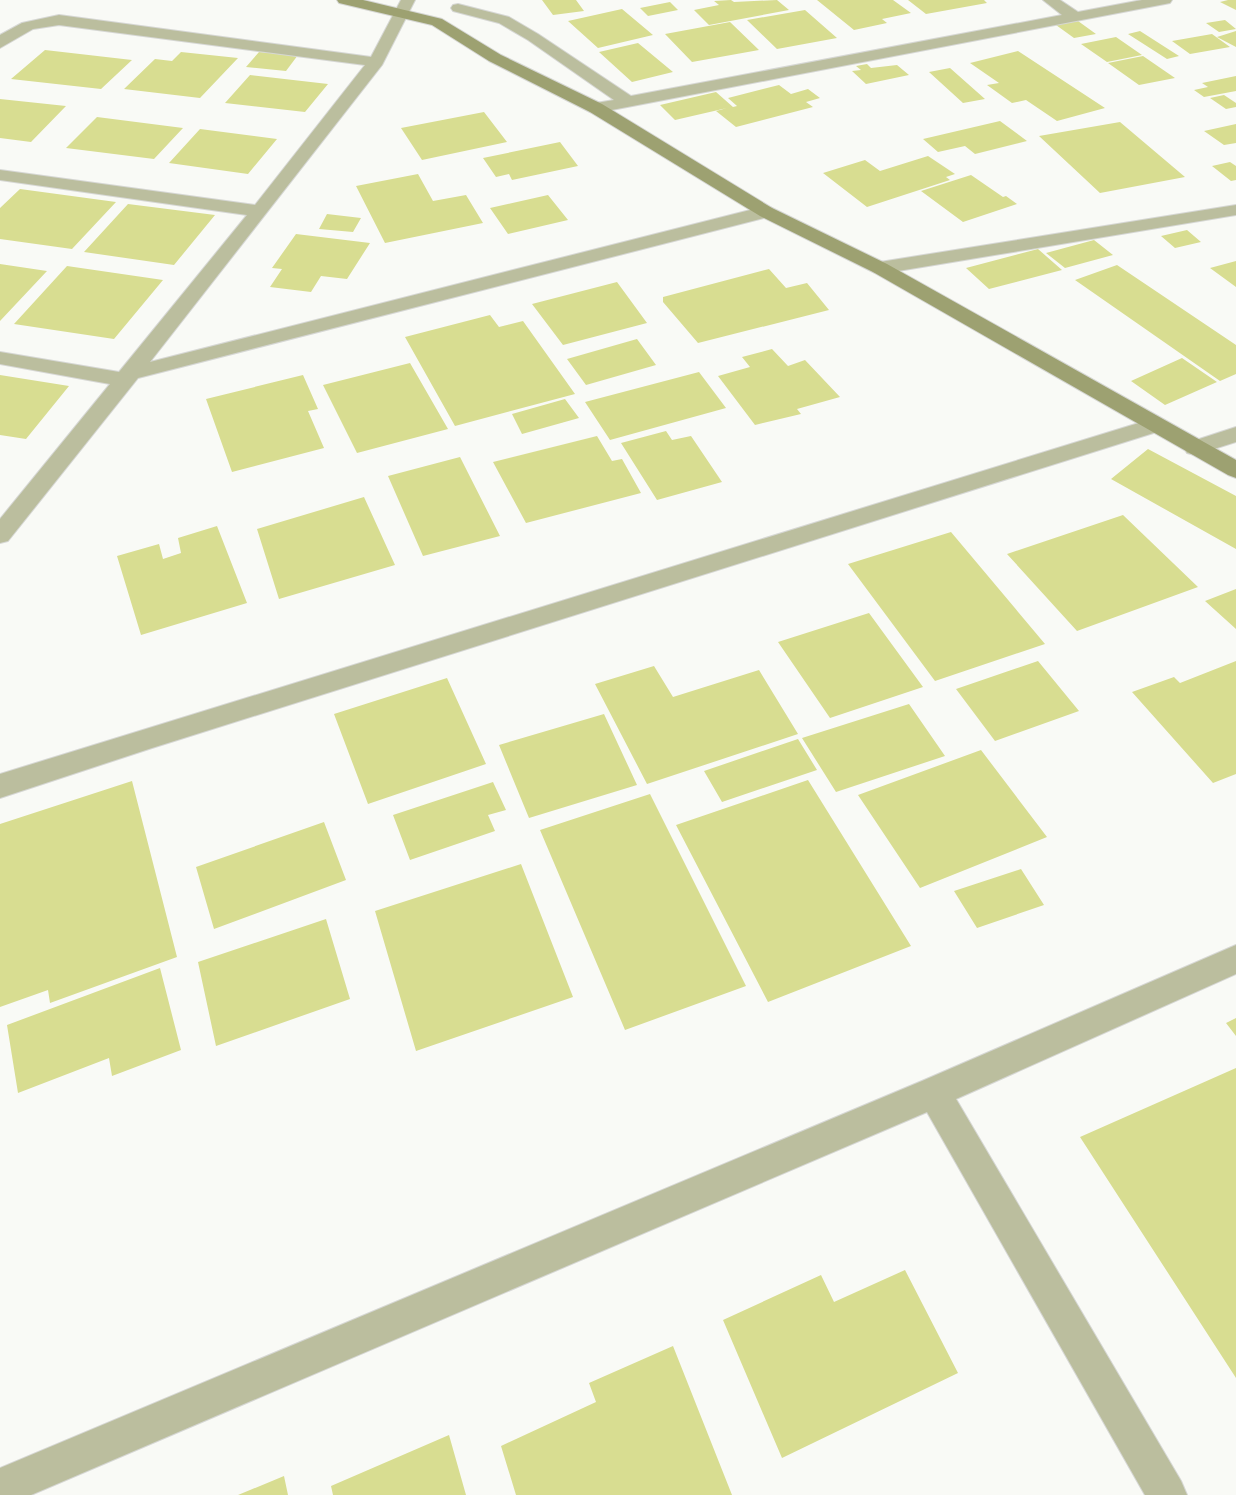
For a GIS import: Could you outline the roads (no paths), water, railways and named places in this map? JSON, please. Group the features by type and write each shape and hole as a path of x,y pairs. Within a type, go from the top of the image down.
{"street":[{"path":"344,0 404,6 437,22 495,58 596,108 766,212 880,268 1236,470"},
{"path":"1050,0 1077,18"},
{"path":"596,108 1164,0"},
{"path":"437,22 462,4 504,20 533,37 628,102"},
{"path":"0,535 260,211 376,62 404,6"},
{"path":"0,43 23,26 42,21 59,20 376,62"},
{"path":"0,175 260,211"},
{"path":"880,268 1236,210"},
{"path":"0,358 128,376 766,212"},
{"path":"0,786 1155,425"},
{"path":"1195,448 1236,434"},
{"path":"0,1488 934,1092 1236,959"},
{"path":"934,1092 1167,1495"}]}
